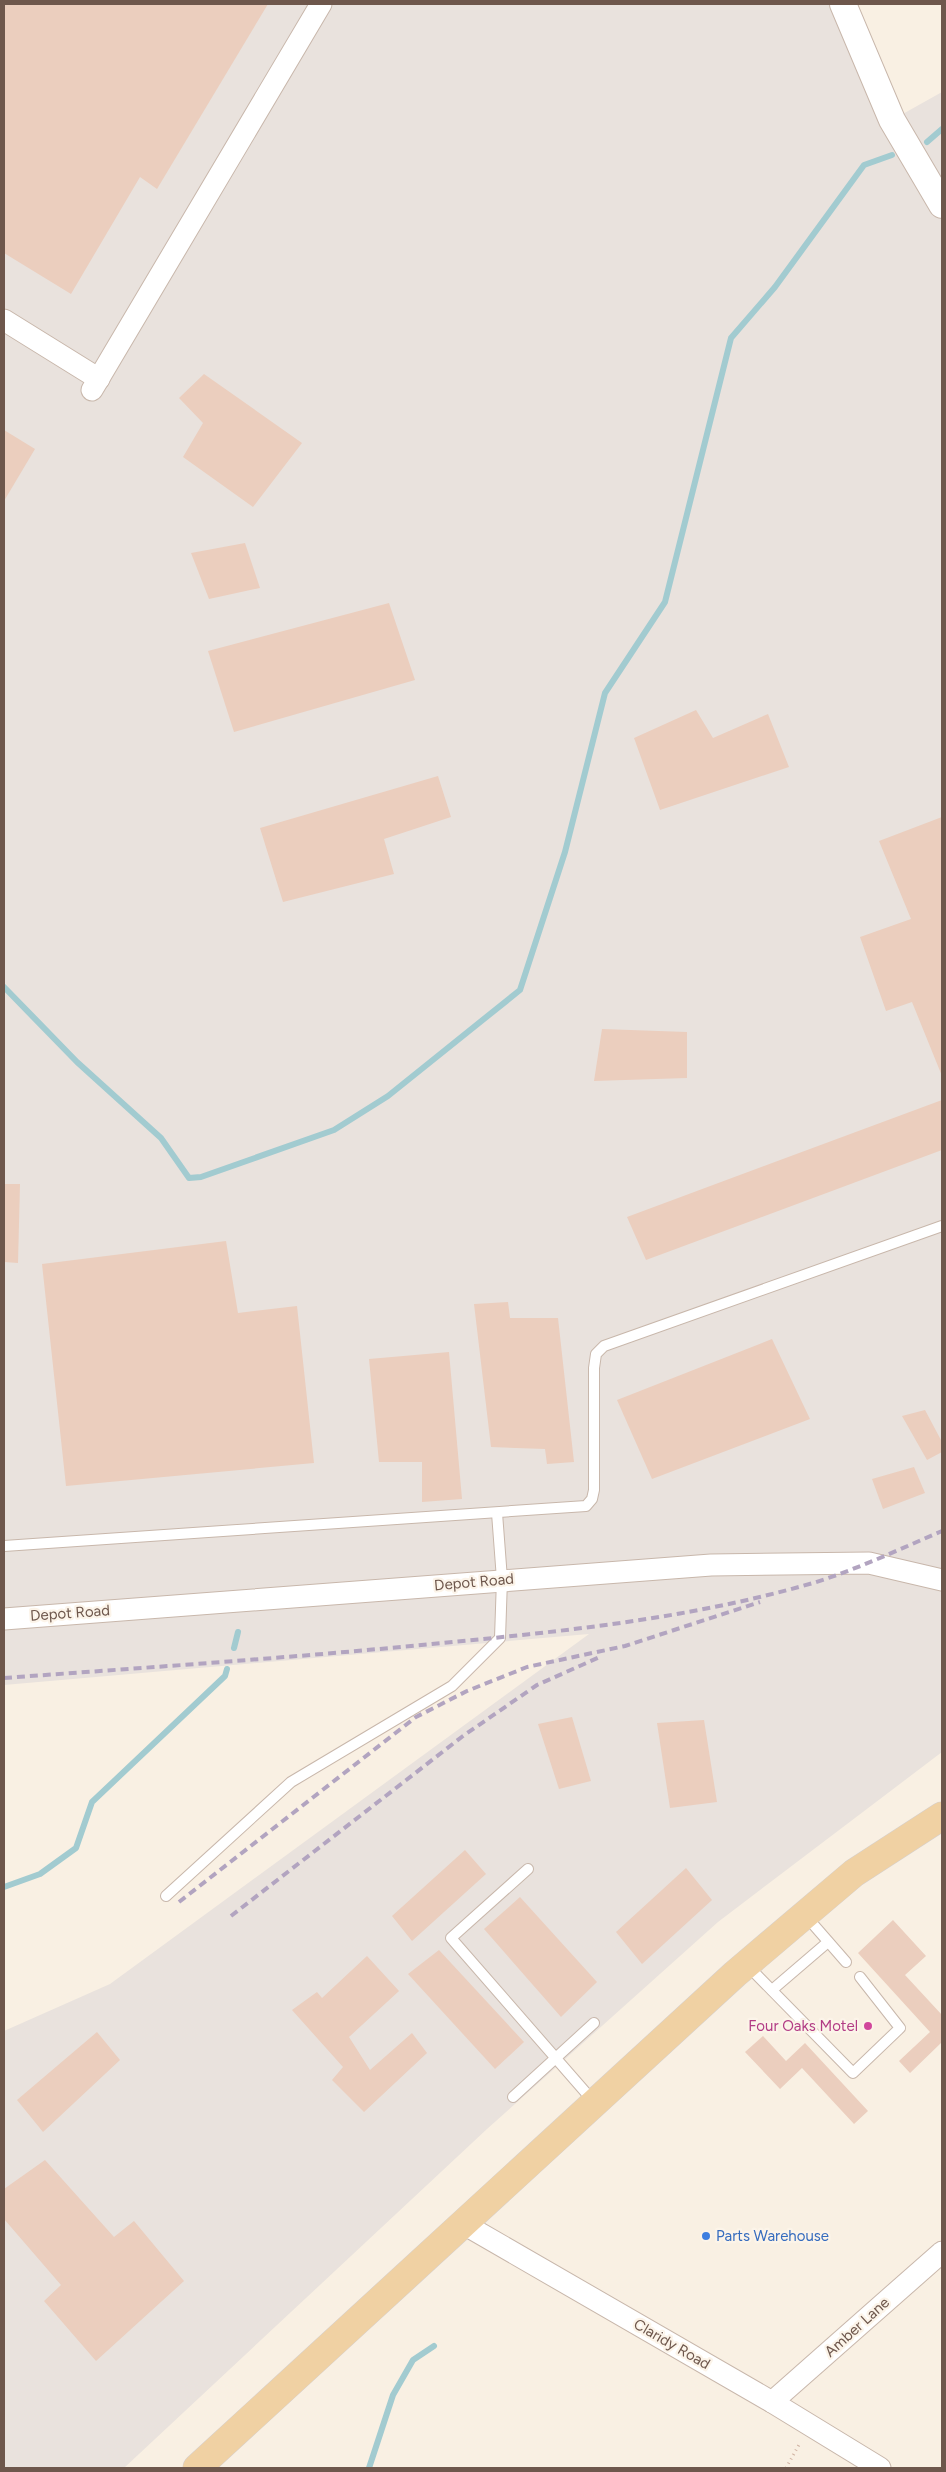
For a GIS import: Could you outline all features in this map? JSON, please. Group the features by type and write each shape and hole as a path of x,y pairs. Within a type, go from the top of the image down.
{"main road":[{"path":"197,2468 462,2223 747,1964 854,1873 942,1816"}],"street":[{"path":"4,320 95,385 321,4"},
{"path":"843,4 892,120 942,205"},
{"name":"Depot Road","path":"4,1619 502,1579 711,1565 869,1563 942,1580"},
{"name":"Claridy Road","path":"462,2223 772,2402 880,2468"},
{"name":"Amber Lane","path":"772,2402 942,2252"}],"lane":[{"path":"4,1546 586,1506 592,1499 594,1368 596,1354 604,1346 942,1226"},
{"path":"166,1896 291,1782 452,1686 500,1638 502,1579 497,1513"},
{"path":"528,1870 451,1938 594,2103"},
{"path":"805,1915 846,1962"},
{"path":"772,1990 828,1942"},
{"path":"747,1964 853,2072 900,2028 860,1977"},
{"path":"513,2097 594,2023"}],"path":[{"path":"786,2468 809,2425"}],"shaded area":[{"path":"4,4 843,4 892,120 942,92 942,1752 718,1922 487,2129 124,2468 4,2468 4,2031 110,1984 589,1634 4,1685"}],"building":[{"path":"4,4 268,4 157,189 140,177 71,294 4,253"},
{"path":"204,374 302,443 253,507 183,457 203,423 179,398"},
{"path":"4,430 35,449 4,501"},
{"path":"245,543 260,588 209,599 191,553"},
{"path":"389,603 415,680 234,732 208,651"},
{"path":"696,710 713,738 768,714 789,767 660,810 634,738"},
{"path":"438,776 451,817 384,839 394,874 283,902 260,828"},
{"path":"942,817 942,1076 912,1002 886,1011 860,937 911,919 879,841"},
{"path":"602,1029 687,1032 687,1078 594,1081"},
{"path":"942,1100 942,1150 646,1260 627,1217"},
{"path":"4,1184 20,1184 18,1263 4,1262"},
{"path":"226,1241 238,1313 297,1306 314,1463 66,1486 42,1264"},
{"path":"508,1302 510,1318 558,1318 574,1462 547,1464 545,1449 491,1447 474,1304"},
{"path":"772,1339 810,1419 652,1479 617,1400"},
{"path":"449,1352 462,1499 422,1502 422,1462 379,1462 369,1359"},
{"path":"925,1410 942,1442 942,1452 927,1460 902,1416"},
{"path":"914,1467 925,1493 883,1509 872,1479"},
{"path":"572,1717 591,1781 559,1789 538,1724"},
{"path":"704,1720 717,1802 670,1808 657,1723"},
{"path":"465,1850 486,1874 412,1941 392,1916"},
{"path":"686,1868 712,1900 642,1964 616,1932"},
{"path":"520,1897 597,1982 561,2017 484,1929"},
{"path":"893,1920 926,1956 905,1975 942,2015 942,2045 941,2043 910,2073 899,2061 930,2032 858,1953"},
{"path":"439,1950 524,2042 495,2069 408,1974"},
{"path":"367,1956 399,1991 349,2037 370,2070 412,2033 427,2053 364,2112 332,2080 343,2067 292,2010 317,1992 322,1998"},
{"path":"97,2032 120,2060 43,2132 17,2100"},
{"path":"763,2036 786,2061 805,2043 868,2111 854,2124 802,2068 780,2089 745,2052"},
{"path":"45,2160 114,2237 134,2221 184,2281 96,2361 44,2301 61,2285 4,2219 4,2189"}],"waterway":[{"path":"927,142 942,129"},
{"path":"4,987 77,1062 161,1138 189,1178 201,1177 334,1130 388,1096 520,990 565,852 605,693 665,602 731,338 775,287 864,165 892,155"},
{"path":"234,1648 238,1632"},
{"path":"4,1887 40,1874 76,1848 92,1802 225,1676 227,1669"},
{"path":"369,2468 393,2395 413,2360 434,2346"}],"railway":[{"path":"4,1678 411,1646 614,1624 714,1607 813,1583 863,1565 942,1531"},
{"path":"179,1902 416,1717 467,1691 527,1667 625,1646 760,1602"},
{"path":"231,1916 463,1736 537,1685 602,1656"}],"place":[{"name":"Four Oaks Motel","path":"868,2026"},
{"name":"Parts Warehouse","path":"706,2236"}]}
